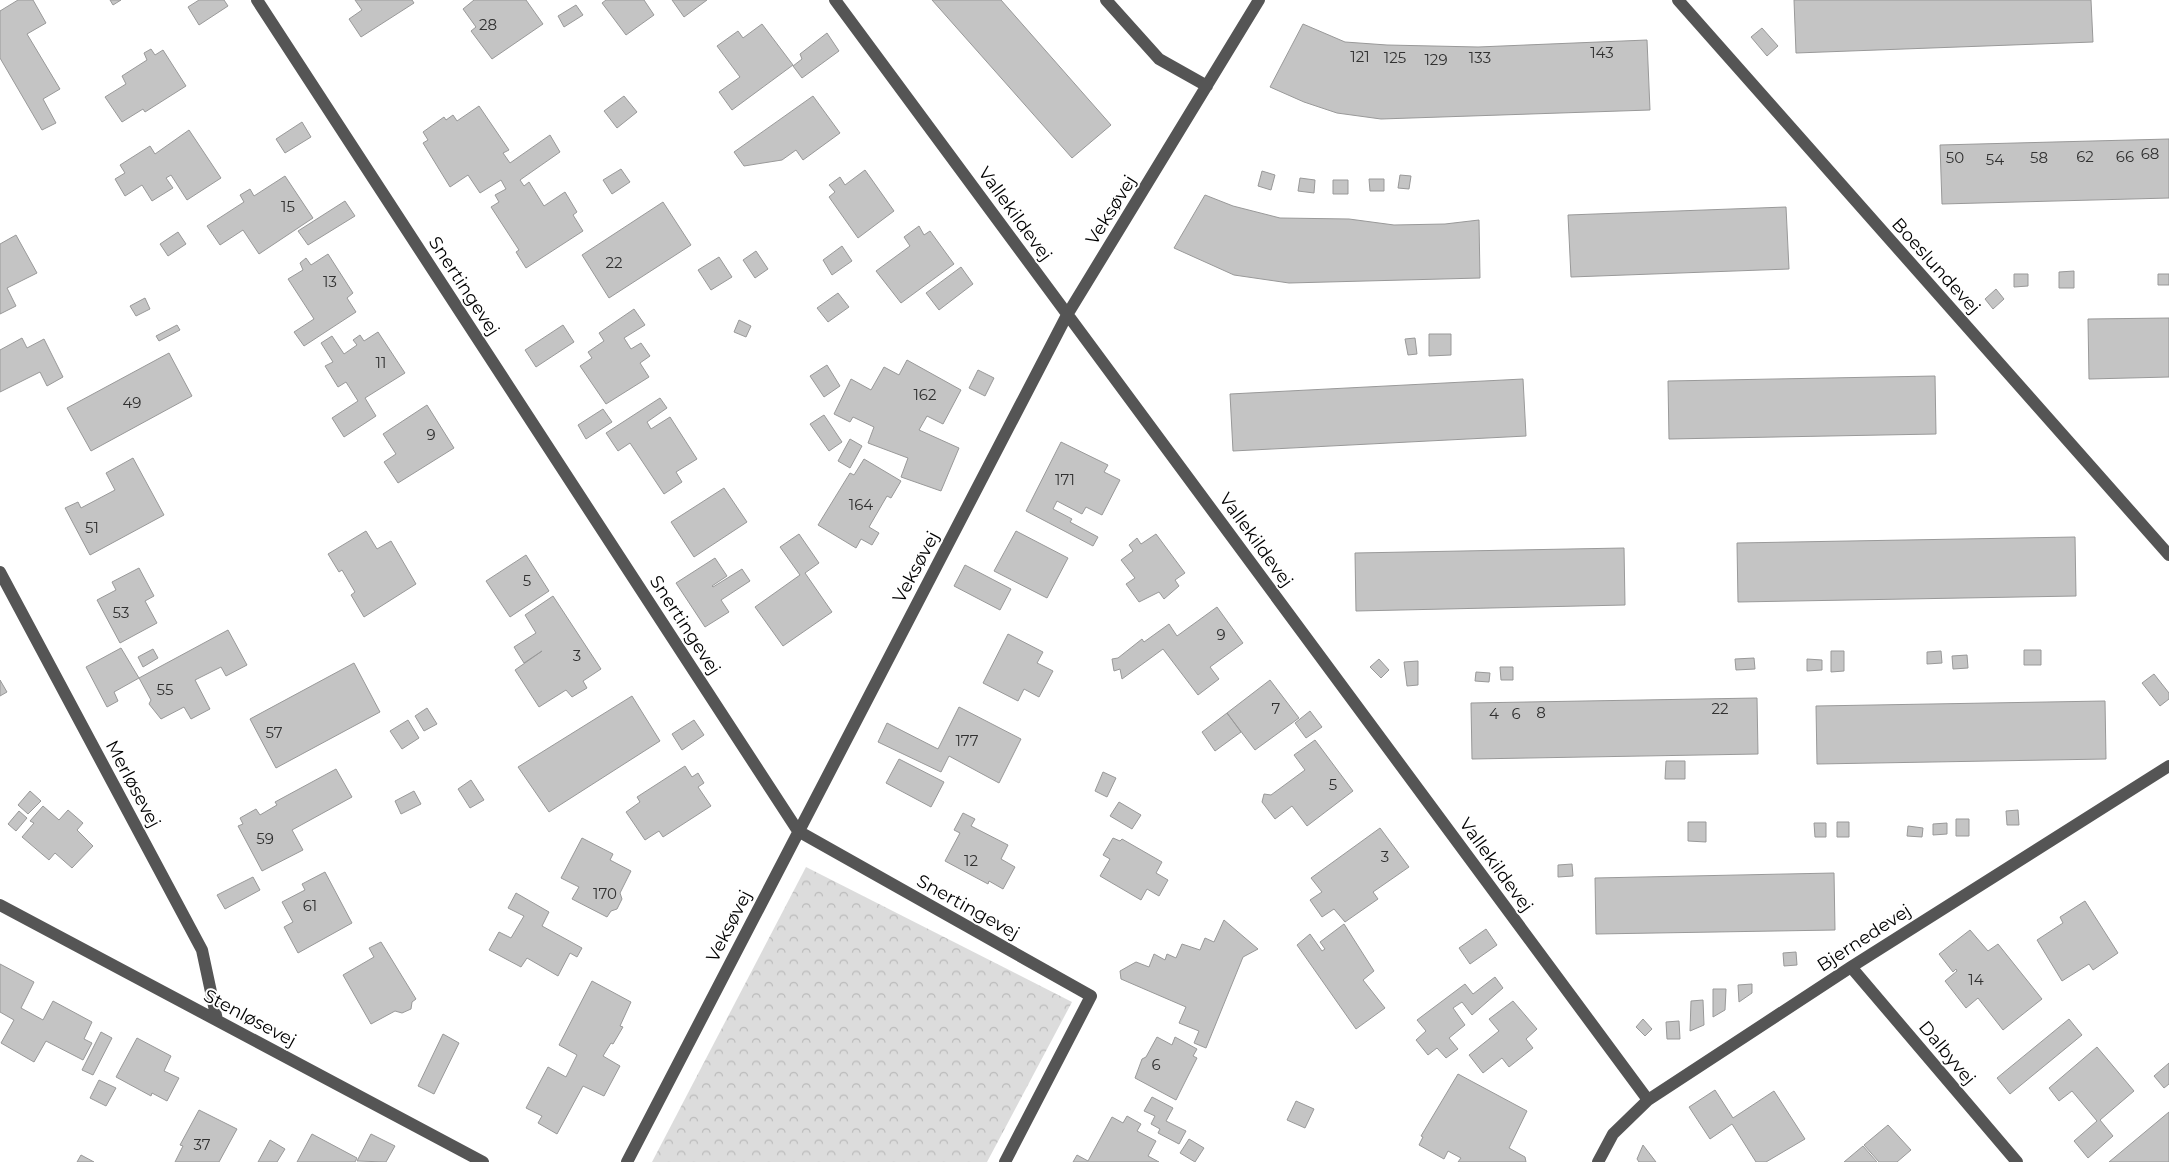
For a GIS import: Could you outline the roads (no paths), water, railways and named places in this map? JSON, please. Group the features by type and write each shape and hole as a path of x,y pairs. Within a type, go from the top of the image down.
{"street":[{"name":"Snertingevej","path":"257,0 798,831 1091,996 1004,1162"},
{"name":"Vallekildevej","path":"835,0 1648,1100"},
{"path":"1106,0 1159,58 1207,86"},
{"name":"Veksøvej","path":"626,1162 1067,315 1259,0"},
{"name":"Boeslundevej","path":"1678,0 2169,555"},
{"name":"Merløsevej","path":"0,572 202,950 217,1020"},
{"name":"Bjernedevej","path":"1598,1162 1613,1134 1648,1100 1851,967 2169,766"},
{"name":"Stenløsevej","path":"0,905 483,1162"},
{"name":"Dalbyvej","path":"1851,967 2017,1162"}]}
